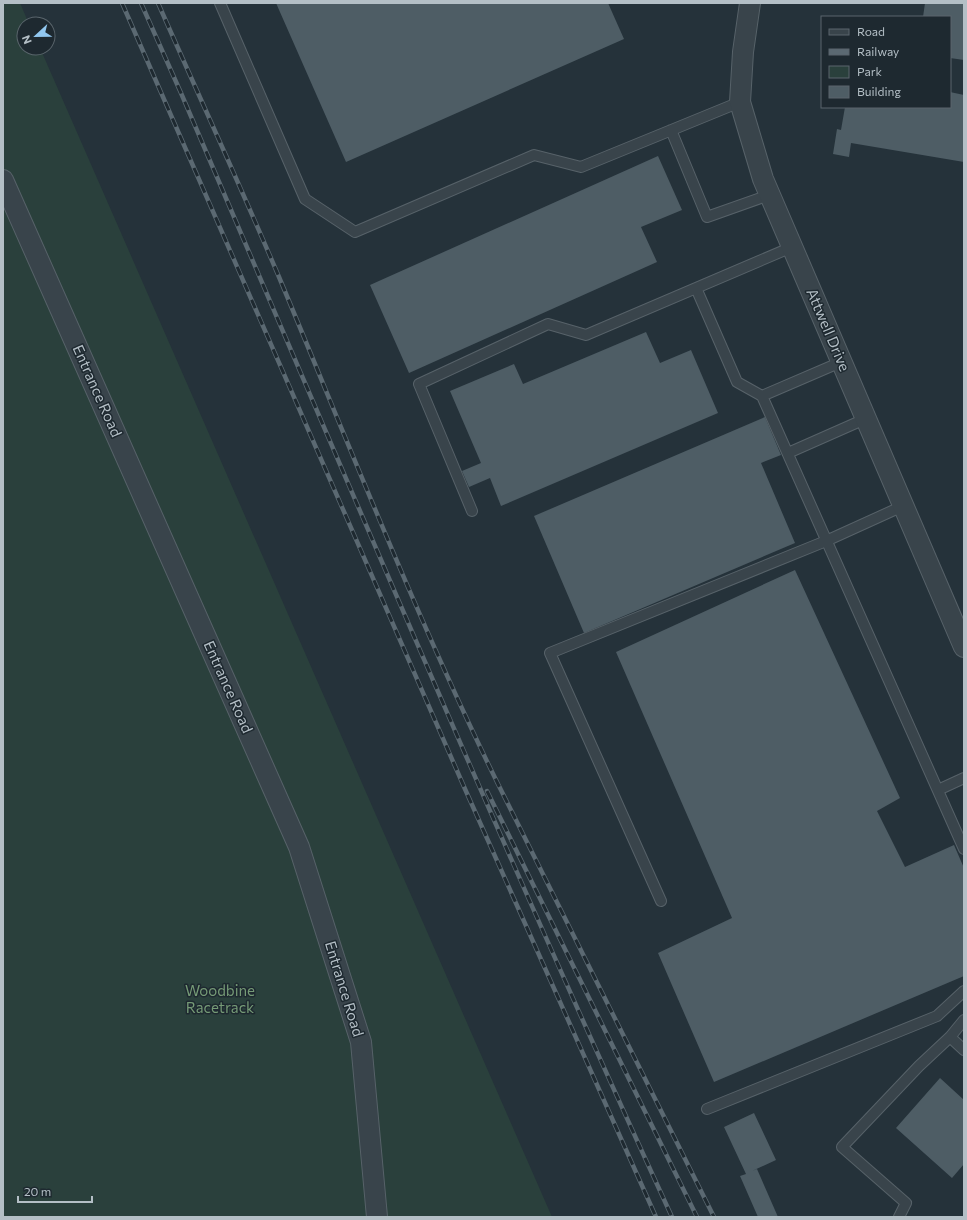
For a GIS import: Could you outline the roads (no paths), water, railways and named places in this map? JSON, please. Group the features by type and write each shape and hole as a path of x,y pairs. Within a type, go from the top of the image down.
{"street":[{"name":"Attwell Drive","path":"750,3 743,52 740,102 763,179 964,647"},
{"name":"Entrance Road","path":"3,180 299,847 361,1042 378,1217"}],"lane":[{"path":"220,3 305,199 355,232 534,155 581,167 740,102"},
{"path":"671,130 707,217 769,195"},
{"path":"472,511 419,384 548,324 586,335 792,247"},
{"path":"696,288 737,382 762,396 964,849"},
{"path":"762,396 841,362"},
{"path":"788,453 866,419"},
{"path":"661,901 550,653 826,541 904,506"},
{"path":"938,790 964,778"},
{"path":"707,1109 937,1016 964,991"},
{"path":"899,1217 906,1203 842,1147 919,1066 950,1037 964,1020"},
{"path":"950,1037 964,1050"}],"railway":[{"path":"122,3 465,789 656,1217"},
{"path":"141,3 484,797 608,1077 672,1217"},
{"path":"158,3 279,277 412,596 468,722 714,1217"},
{"path":"487,791 697,1217"}],"park label":[{"name":"Woodbine Racetrack","path":"220,1000"}]}
